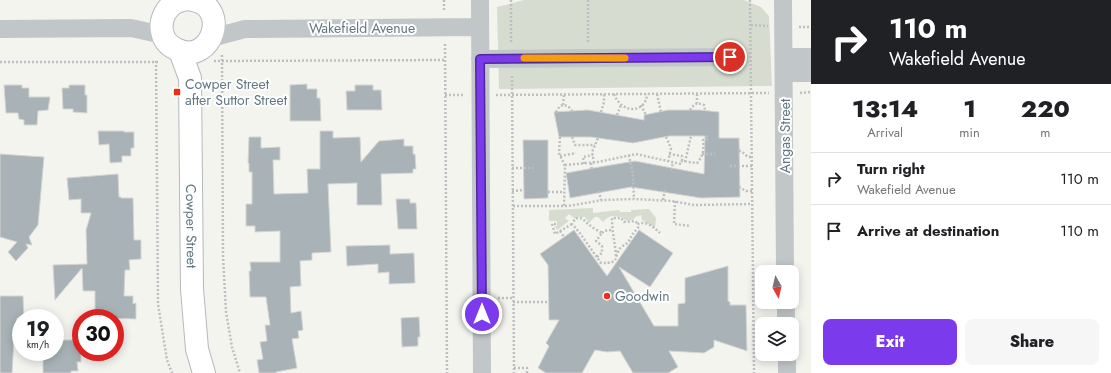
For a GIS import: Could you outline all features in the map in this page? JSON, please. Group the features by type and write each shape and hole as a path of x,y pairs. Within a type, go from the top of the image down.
{"street":[{"path":"480,0 482,373"},
{"name":"Angas Street","path":"783,0 785,93 785,265"},
{"name":"Wakefield Avenue","path":"193,3 245,29"},
{"path":"193,3 214,22 214,30 209,41 195,51 180,51 168,43 163,27 166,11 172,5 193,3"},
{"path":"0,29 163,27"},
{"name":"Wakefield Avenue","path":"209,41 245,29 479,27"},
{"name":"Cowper Street","path":"190,78 209,41"},
{"name":"Cowper Street","path":"180,51 190,78 192,289 197,349 204,373"},
{"path":"480,59 730,57"},
{"path":"784,65 811,57"},
{"path":"784,65 811,73"},
{"path":"787,361 787,373"}],"path":[{"path":"444,0 447,373"},
{"path":"511,0 514,373"},
{"path":"588,0 588,58"},
{"path":"750,0 754,373"},
{"path":"240,373 232,347 226,312 222,61 445,60"},
{"path":"0,62 156,62 158,304 167,360 172,373"},
{"path":"445,95 785,93"},
{"path":"563,105 564,94"},
{"path":"601,112 604,102 604,94"},
{"path":"614,94 621,105 628,109 632,109 641,106 646,99 647,94"},
{"path":"658,94 661,112"},
{"path":"697,94 697,103"},
{"path":"690,110 692,106 697,103 704,105 706,110"},
{"path":"556,112 557,108 563,105 570,108 572,111"},
{"path":"616,115 621,105"},
{"path":"641,106 646,115"},
{"path":"683,162 691,136"},
{"path":"565,165 592,163 636,154 681,164 683,162 698,163 702,154 703,140 708,139 706,136"},
{"path":"560,137 559,153 565,165 564,206"},
{"path":"572,137 575,146 595,145"},
{"path":"666,137 670,148 668,162"},
{"path":"592,171 592,152 598,138"},
{"path":"739,150 741,150 748,157 752,158"},
{"path":"560,156 576,153"},
{"path":"670,154 682,156 683,162"},
{"path":"702,154 715,154"},
{"path":"584,164 583,157 592,155"},
{"path":"629,155 633,176 634,199"},
{"path":"671,170 673,162"},
{"path":"730,166 752,166"},
{"path":"512,168 533,168"},
{"path":"739,187 746,191 752,191"},
{"path":"512,191 524,190"},
{"path":"663,200 665,190"},
{"path":"599,191 602,200"},
{"path":"548,192 564,192"},
{"path":"513,206 564,206 602,200 634,199 663,200 694,204 752,204"},
{"path":"675,202 674,224 690,226"},
{"path":"556,224 552,224 555,234 572,224 573,221 580,217 602,233"},
{"path":"616,258 612,218 621,218 624,222 635,221 638,224 642,222 646,223 660,233"},
{"path":"572,224 601,263 611,263 616,258 622,247 628,243 632,233 638,228 638,224"},
{"path":"597,257 602,253 602,246 596,241 604,230 612,230"},
{"path":"560,231 564,237"},
{"path":"513,302 548,302"},
{"path":"514,368 527,368 527,373"}],"shaded area":[{"path":"524,0 744,0 761,7 769,16 772,86 499,89 497,7"},
{"path":"593,208 593,213 619,210 620,212 631,212 631,210 649,209 656,218 655,228 642,220 641,215 627,221 621,217 611,216 603,222 598,217 595,217 589,223 585,217 577,217 575,219 569,214 565,218 569,221 557,230 555,226 557,226 557,221 549,221 549,210"}],"building":[{"path":"307,84 307,89 317,89 317,98 320,98 321,121 290,121 290,85"},
{"path":"4,85 22,85 22,88 29,88 29,97 50,97 48,110 38,111 37,125 24,125 24,120 19,119 18,113 6,113"},
{"path":"69,85 85,85 85,95 87,95 87,113 73,112 73,109 63,109 62,88 69,88"},
{"path":"355,85 373,85 373,90 381,90 382,110 347,110 346,91 355,91"},
{"path":"588,110 644,120 644,115 668,110 700,110 719,112 719,138 739,138 740,197 701,198 631,187 570,198 566,173 605,166 635,161 704,174 705,136 669,136 633,143 591,137 559,137 554,112"},
{"path":"98,131 134,132 134,148 131,148 131,156 122,156 122,162 110,163 109,144 99,145"},
{"path":"320,131 333,131 333,138 360,137 361,162 379,141 404,139 404,146 413,146 416,169 413,169 413,173 381,174 382,205 357,205 357,183 328,184 331,252 312,253 312,260 300,261 301,286 290,287 291,313 301,311 303,330 298,331 299,338 292,339 297,368 276,373 259,373 257,360 263,359 260,342 267,341 265,325 270,325 266,297 250,297 250,262 280,262 280,231 255,232 255,226 246,226 246,204 252,204 252,172 249,172 248,163 249,137 261,137 261,148 280,147 280,160 273,160 274,194 308,193 307,169 320,169"},
{"path":"523,140 548,140 548,198 524,199"},
{"path":"0,154 44,157 38,225 29,237 32,245 26,244 28,248 16,261 8,252 17,242 0,237"},
{"path":"118,174 119,197 133,198 134,240 141,240 141,259 129,260 130,270 125,270 124,296 133,296 133,304 136,303 136,319 124,319 124,309 95,309 95,291 83,291 82,268 55,300 53,265 87,264 86,230 91,213 81,213 81,199 69,200 67,178"},
{"path":"396,199 410,199 410,203 416,203 417,229 398,229"},
{"name":"Goodwin","path":"574,230 607,276 639,230 673,253 650,287 619,267 654,326 678,326 678,304 685,303 685,278 728,266 728,301 730,302 730,305 746,305 747,351 714,340 714,347 704,353 669,351 678,367 668,373 633,373 620,351 607,352 595,350 582,373 546,373 538,368 549,346 546,343 559,320 549,320 548,265 540,254"},
{"path":"390,245 390,254 414,253 415,283 389,284 389,272 378,273 378,264 347,266 346,246"},
{"path":"0,296 23,296 24,309 12,309 12,373 0,373"},
{"path":"419,317 420,337 418,337 418,346 402,347 401,318"},
{"path":"64,340 72,340 72,361 81,361 77,362 78,371 71,371 71,373 43,373 43,361 64,361"}],"slow traffic":[{"path":"524,58 625,58"}],"place":[{"name":"Cowper Street after Suttor Street","path":"177,92"},
{"name":"Goodwin","path":"607,296"}],"route":[{"path":"482,314 480,59 730,57"}]}
